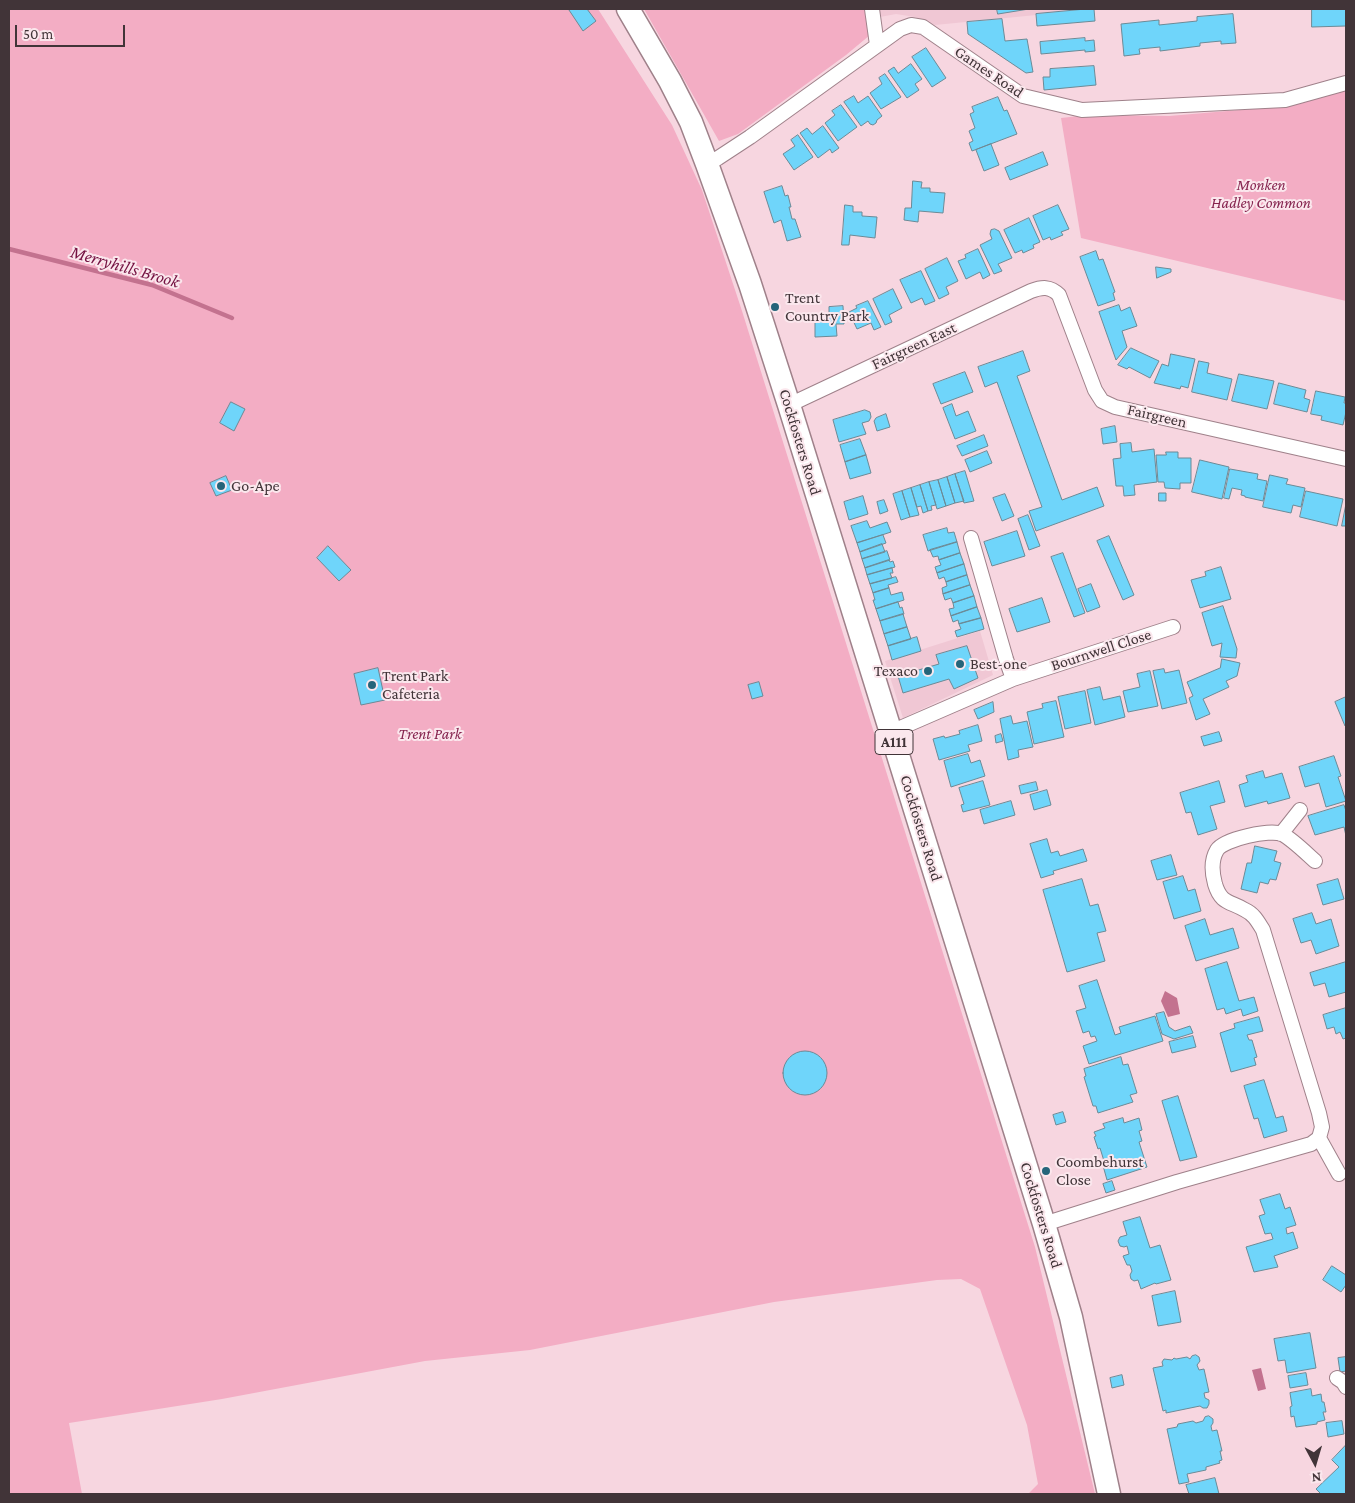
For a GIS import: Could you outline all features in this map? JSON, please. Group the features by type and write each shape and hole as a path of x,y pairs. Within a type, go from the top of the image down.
{"main road":[{"name":"Cockfosters Road","path":"628,9 674,89 690,122 750,284 1044,1224 1071,1317 1109,1494"}],"street":[{"path":"872,9 877,45"},
{"name":"Games Road","path":"707,164 750,137 900,29 912,25 923,27 1023,96 1082,110 1285,100 1346,83"},
{"name":"Fairgreen East","path":"789,405 1040,288"},
{"name":"Fairgreen","path":"1040,288 1054,290 1059,295 1095,390 1102,401 1115,407 1346,459"},
{"path":"971,538 1013,679"},
{"name":"Bournwell Close","path":"891,732 1013,679 1173,627"},
{"path":"1281,834 1300,810"},
{"path":"1044,1224 1177,1182 1311,1144 1319,1138 1322,1127 1319,1113 1263,930 1255,918 1245,910 1221,897 1215,885 1212,872 1217,850 1223,844 1256,834 1270,832 1281,834 1315,861"},
{"path":"1319,1138 1339,1174"}],"shaded area":[{"path":"879,9 1097,9 935,25 915,17 896,14 880,17"},
{"path":"980,631 993,675 903,718 885,661"},
{"path":"1165,991 1177,998 1180,1014 1168,1017 1161,1001"},
{"path":"1261,1368 1266,1389 1258,1391 1252,1370"}],"green space":[{"name":"Trent Park","path":"9,9 598,9 672,125 702,190 742,311 1035,1247 1095,1494 1028,1494 1038,1484 1027,1425 980,1289 961,1279 937,1280 774,1302 530,1350 425,1361 222,1399 69,1423 82,1494 9,1494"},
{"path":"644,9 865,9 870,35 846,55 738,134 719,141"},
{"name":"Monken Hadley Common","path":"1346,90 1346,301 1081,238 1061,118 1088,115 1169,116 1286,106"}],"building":[{"path":"587,9 596,21 583,31 569,10"},
{"path":"997,9 1029,9 998,14"},
{"path":"1094,9 1095,21 1037,26 1036,14"},
{"path":"1312,9 1346,9 1346,26 1312,27"},
{"path":"1233,14 1236,43 1221,44 1221,41 1200,43 1200,46 1160,51 1160,47 1139,49 1140,54 1124,56 1121,24 1159,20 1159,25 1197,21 1197,17"},
{"path":"1002,19 1005,41 1027,39 1033,72 1026,73 968,34 967,22"},
{"path":"1085,38 1085,41 1094,40 1095,51 1085,52 1085,50 1041,54 1040,42"},
{"path":"926,48 946,78 932,87 912,57"},
{"path":"911,64 922,79 915,84 919,90 907,98 888,71 894,67 898,73"},
{"path":"1094,66 1096,85 1044,90 1043,77 1050,77 1050,69"},
{"path":"885,74 901,97 881,109 870,93 882,84 879,78"},
{"path":"854,96 858,103 868,96 882,116 876,123 873,125 868,121 861,126 844,102"},
{"path":"998,97 1004,111 1007,110 1017,134 972,151 969,143 973,141 969,131 975,128 970,114 974,112 972,107"},
{"path":"841,105 857,127 838,141 825,123 835,115 832,111"},
{"path":"823,126 839,148 832,153 830,149 818,158 800,133 807,128 812,134"},
{"path":"798,135 813,157 794,170 783,154 795,146 791,140"},
{"path":"991,144 999,165 984,171 976,150"},
{"path":"1043,152 1048,165 1010,180 1005,168"},
{"path":"913,181 922,182 921,188 930,188 930,192 945,193 943,213 919,211 918,222 904,220 905,208 911,208"},
{"path":"782,186 785,196 788,195 792,219 795,219 801,237 787,241 781,220 774,223 764,192"},
{"path":"845,205 853,206 853,212 862,212 862,216 877,217 875,238 850,235 849,245 842,245"},
{"path":"1058,205 1069,229 1061,232 1063,235 1051,240 1050,237 1043,240 1033,216"},
{"path":"1029,218 1040,242 1033,245 1034,248 1023,253 1022,250 1015,253 1004,230"},
{"path":"991,230 999,231 1012,258 998,264 1002,271 994,274 980,245 992,239"},
{"path":"978,249 990,275 983,279 980,272 966,279 958,261 966,258 965,255"},
{"path":"1096,251 1099,260 1103,259 1115,292 1113,293 1115,300 1098,306 1080,257"},
{"path":"947,258 958,281 946,287 949,294 939,299 925,269"},
{"path":"1156,267 1171,269 1171,272 1157,278"},
{"path":"921,271 935,301 925,305 922,298 911,303 900,280"},
{"path":"893,289 902,308 889,315 892,322 885,325 873,299"},
{"path":"868,301 881,327 874,330 871,323 857,329 849,312 857,308 856,306"},
{"path":"1119,305 1121,311 1130,307 1137,326 1122,331 1127,347 1116,360 1099,312"},
{"path":"843,306 844,324 836,324 837,336 815,337 815,318 823,318 823,315 829,315 829,307"},
{"path":"1131,348 1159,361 1150,378 1129,367 1127,369 1118,365"},
{"path":"1023,351 1030,371 1017,376 1062,500 1097,487 1104,506 1036,531 1029,511 1042,507 997,382 985,387 978,367"},
{"path":"1171,354 1195,359 1188,388 1181,386 1180,389 1154,383 1162,364 1168,366"},
{"path":"1199,361 1209,363 1207,373 1232,379 1227,400 1192,392"},
{"path":"965,372 973,392 941,404 933,384"},
{"path":"1239,374 1274,381 1267,409 1232,401"},
{"path":"1279,383 1306,390 1304,398 1310,400 1307,412 1274,404"},
{"path":"1316,391 1345,397 1346,412 1343,425 1321,420 1322,416 1311,414"},
{"path":"231,402 245,409 234,431 220,423"},
{"path":"952,404 956,416 968,411 976,431 955,439 943,408"},
{"path":"865,410 870,412 871,417 869,421 862,423 866,434 839,442 833,420"},
{"path":"886,414 890,427 877,431 874,421 876,418"},
{"path":"1115,426 1117,442 1103,444 1101,429"},
{"path":"984,435 988,446 962,456 957,446"},
{"path":"860,439 866,455 845,462 840,445"},
{"path":"1131,443 1132,452 1154,449 1157,482 1134,485 1135,495 1124,496 1123,486 1116,486 1113,459 1121,458 1120,444"},
{"path":"987,451 992,463 970,472 965,460"},
{"path":"1166,452 1178,452 1178,458 1191,458 1191,483 1180,483 1180,489 1165,488 1164,482 1158,482 1156,455 1166,455"},
{"path":"866,455 871,473 850,479 845,462"},
{"path":"1200,460 1229,467 1222,499 1192,492"},
{"path":"1230,469 1258,474 1257,479 1267,481 1263,501 1245,497 1241,495 1242,490 1232,488 1229,499 1224,498"},
{"path":"965,471 974,501 964,503 955,474"},
{"path":"955,474 964,501 955,503 947,477"},
{"path":"1270,475 1288,479 1286,484 1305,488 1301,507 1293,505 1291,513 1263,507"},
{"name":"Go-Ape","path":"226,476 232,490 216,496 210,483"},
{"path":"947,477 955,503 946,506 938,480"},
{"path":"938,480 946,506 937,509 929,482"},
{"path":"929,482 936,505 931,506 932,510 928,511 920,485"},
{"path":"920,485 928,511 923,513 921,506 917,507 911,488"},
{"path":"911,488 919,515 910,517 902,491"},
{"path":"902,491 910,517 901,520 893,494"},
{"path":"1306,491 1343,499 1337,526 1300,517"},
{"path":"1159,493 1166,493 1166,501 1159,501"},
{"path":"1005,494 1014,516 1002,521 993,498"},
{"path":"863,496 868,514 849,520 844,502"},
{"path":"884,500 888,511 880,514 877,502"},
{"path":"1346,504 1346,526 1342,526"},
{"path":"1028,515 1040,546 1029,550 1018,519"},
{"path":"867,521 870,528 887,522 891,532 857,543 851,526"},
{"path":"947,528 948,533 954,532 957,542 928,551 923,535"},
{"path":"1017,531 1025,556 992,566 984,542"},
{"path":"883,535 886,543 860,552 857,543"},
{"path":"1109,536 1134,595 1123,600 1097,541"},
{"path":"957,542 960,553 939,560 938,556 933,557 930,550"},
{"path":"882,544 885,552 862,559 860,552"},
{"path":"328,546 351,570 339,581 317,558"},
{"path":"887,551 890,560 865,568 862,559"},
{"path":"960,553 964,564 937,573 935,567 941,565 939,560"},
{"path":"1063,553 1085,613 1074,617 1051,557"},
{"path":"889,560 890,562 893,561 895,567 867,575 865,568"},
{"path":"964,564 967,575 946,582 944,577 939,579 937,573"},
{"path":"1221,567 1231,599 1200,608 1191,580 1206,576 1205,572"},
{"path":"892,568 893,573 890,573 892,578 870,584 867,575"},
{"path":"967,575 970,585 943,594 942,588 947,586 946,582"},
{"path":"896,577 898,582 888,585 889,588 873,593 870,584"},
{"path":"1091,584 1100,607 1087,612 1078,589"},
{"path":"970,585 974,596 953,603 951,598 945,600 943,594"},
{"path":"889,588 891,595 902,592 904,600 876,609 873,593"},
{"path":"974,596 977,607 951,616 949,609 954,608 953,603"},
{"path":"1042,598 1050,622 1017,632 1009,609"},
{"path":"898,602 904,614 880,621 876,609"},
{"path":"1223,606 1237,649 1236,658 1220,657 1222,643 1212,646 1202,613"},
{"path":"977,607 981,618 959,624 958,620 953,622 951,616"},
{"path":"903,614 907,627 884,634 880,621"},
{"path":"981,618 984,629 957,637 955,631 961,629 959,624"},
{"path":"907,627 911,639 888,646 884,634"},
{"path":"917,637 921,651 892,660 888,646"},
{"path":"967,646 978,678 954,689 949,679 903,693 898,676 939,664 936,655"},
{"path":"1222,659 1240,663 1237,676 1226,681 1229,687 1203,699 1210,714 1196,720 1189,698 1193,696 1187,682 1220,668"},
{"path":"378,668 385,700 361,705 354,674"},
{"path":"1164,669 1165,673 1179,670 1187,703 1162,709 1153,671"},
{"path":"1150,671 1158,706 1128,712 1123,691 1140,687 1137,674"},
{"path":"759,682 763,696 752,699 748,685"},
{"path":"1100,687 1103,700 1120,696 1125,717 1095,725 1087,690"},
{"path":"1085,691 1091,723 1065,729 1058,697"},
{"path":"1346,697 1346,725 1345,726 1335,702"},
{"path":"1056,701 1064,737 1034,744 1027,712 1043,708 1042,704"},
{"path":"993,702 994,712 978,719 974,710"},
{"path":"1011,716 1013,724 1027,721 1033,747 1018,750 1019,757 1008,760 1000,719"},
{"path":"978,725 982,741 968,745 970,751 939,760 933,739 960,734 959,731"},
{"path":"1219,732 1222,741 1204,746 1201,737"},
{"path":"1001,734 1003,741 996,743 995,736"},
{"path":"968,754 971,763 980,760 985,776 951,787 944,761"},
{"path":"1334,756 1341,776 1338,777 1346,801 1326,807 1319,783 1305,787 1299,767"},
{"path":"1263,771 1265,778 1282,773 1290,798 1268,804 1267,801 1245,807 1239,785 1248,782 1246,776"},
{"path":"983,781 990,805 963,812 961,805 964,804 959,788"},
{"path":"1219,781 1225,802 1210,806 1217,829 1198,835 1191,812 1186,813 1180,793"},
{"path":"1036,782 1038,790 1021,794 1019,786"},
{"path":"1047,790 1051,805 1034,810 1030,795"},
{"path":"1011,801 1015,815 984,824 980,810"},
{"path":"1344,805 1346,811 1346,836 1344,827 1315,835 1308,816"},
{"path":"1047,839 1051,853 1058,851 1060,856 1083,849 1087,861 1053,871 1054,874 1041,878 1030,844"},
{"path":"1255,846 1277,851 1274,861 1281,863 1276,880 1270,879 1268,884 1260,882 1257,893 1241,889 1247,863 1251,863"},
{"path":"1171,855 1177,875 1157,880 1151,861"},
{"path":"1183,876 1188,891 1195,889 1201,911 1174,919 1163,882"},
{"path":"1082,879 1090,906 1098,904 1106,931 1097,933 1105,961 1067,972 1043,890"},
{"path":"1338,879 1344,899 1323,905 1317,885"},
{"path":"1312,913 1316,924 1331,919 1339,946 1316,954 1311,940 1301,943 1293,919"},
{"path":"1205,919 1210,935 1233,928 1239,948 1196,961 1185,926"},
{"path":"1227,962 1239,1001 1254,997 1258,1011 1243,1016 1241,1009 1226,1014 1224,1008 1217,1010 1205,969"},
{"path":"1346,962 1346,992 1329,997 1325,983 1314,986 1310,973"},
{"path":"1097,980 1115,1035 1121,1033 1119,1027 1155,1016 1163,1041 1089,1064 1083,1046 1097,1041 1095,1036 1091,1037 1089,1031 1083,1033 1076,1011 1086,1008 1079,986"},
{"path":"1346,1008 1346,1038 1343,1039 1340,1032 1336,1034 1334,1027 1327,1029 1323,1015"},
{"path":"1164,1012 1169,1027 1175,1031 1190,1026 1193,1033 1174,1039 1162,1034 1156,1014"},
{"path":"1259,1017 1263,1031 1247,1035 1249,1040 1252,1040 1257,1057 1254,1058 1256,1065 1231,1072 1220,1033 1235,1028 1234,1024"},
{"path":"1193,1036 1196,1047 1172,1053 1169,1042"},
{"path":"809,1051 821,1057 826,1064 826,1082 821,1089 814,1094 801,1095 793,1092 786,1085 783,1069 786,1061 793,1054"},
{"path":"1121,1057 1123,1065 1128,1064 1137,1093 1130,1095 1133,1102 1098,1113 1096,1106 1093,1106 1084,1077 1086,1076 1084,1069"},
{"path":"1264,1080 1276,1118 1283,1116 1287,1131 1264,1138 1258,1118 1254,1119 1244,1086"},
{"path":"1178,1096 1197,1157 1180,1161 1162,1101"},
{"path":"1063,1112 1066,1122 1056,1125 1053,1115"},
{"path":"1123,1118 1124,1123 1139,1118 1142,1130 1139,1131 1142,1141 1139,1142 1147,1167 1107,1180 1102,1162 1104,1161 1100,1148 1098,1149 1094,1132 1105,1128 1103,1124"},
{"path":"1112,1181 1115,1190 1106,1193 1103,1184"},
{"path":"1280,1194 1285,1209 1290,1207 1296,1225 1286,1228 1287,1234 1293,1232 1298,1248 1274,1256 1278,1267 1254,1272 1246,1247 1273,1239 1271,1233 1265,1234 1259,1216 1265,1214 1260,1200"},
{"path":"1140,1217 1150,1248 1160,1245 1171,1280 1155,1283 1141,1289 1138,1280 1134,1281 1131,1279 1132,1271 1130,1265 1127,1265 1123,1256 1129,1254 1127,1246 1120,1246 1118,1241 1120,1237 1127,1235 1123,1222"},
{"path":"1332,1266 1346,1275 1346,1285 1341,1292 1323,1280"},
{"path":"1175,1291 1181,1322 1158,1326 1152,1296"},
{"path":"1310,1333 1316,1368 1287,1373 1285,1360 1278,1361 1274,1339"},
{"path":"1196,1355 1200,1361 1197,1365 1199,1370 1204,1369 1209,1392 1204,1393 1205,1398 1209,1400 1207,1408 1200,1406 1166,1413 1166,1410 1163,1411 1153,1368 1163,1366 1162,1362 1164,1359 1172,1360 1174,1358 1187,1357 1190,1359"},
{"path":"1346,1357 1346,1371 1340,1372 1338,1358"},
{"path":"1306,1373 1308,1385 1290,1388 1288,1376"},
{"path":"1122,1375 1124,1385 1112,1388 1110,1378"},
{"path":"1311,1389 1312,1396 1321,1394 1326,1412 1323,1412 1325,1420 1317,1422 1317,1424 1296,1427 1294,1416 1291,1417 1290,1393"},
{"path":"1209,1416 1213,1419 1212,1431 1217,1430 1222,1460 1219,1461 1220,1463 1206,1467 1206,1470 1187,1474 1189,1482 1179,1484 1167,1429 1177,1427 1178,1424 1203,1421 1205,1417"},
{"path":"1342,1421 1344,1434 1328,1437 1326,1423"},
{"path":"1346,1445 1346,1494 1321,1494 1316,1489 1339,1467 1332,1460"},
{"path":"1215,1478 1219,1494 1189,1494 1186,1485"}],"waterway":[{"name":"Merryhills Brook","path":"9,249 152,285 232,318"}],"place":[{"name":"Trent Country Park","path":"775,307"},
{"name":"Go-Ape","path":"221,486"},
{"name":"Best-one","path":"960,664"},
{"name":"Texaco","path":"928,671"},
{"name":"Trent Park Cafeteria","path":"372,685"},
{"name":"Coombehurst Close","path":"1046,1171"}]}
